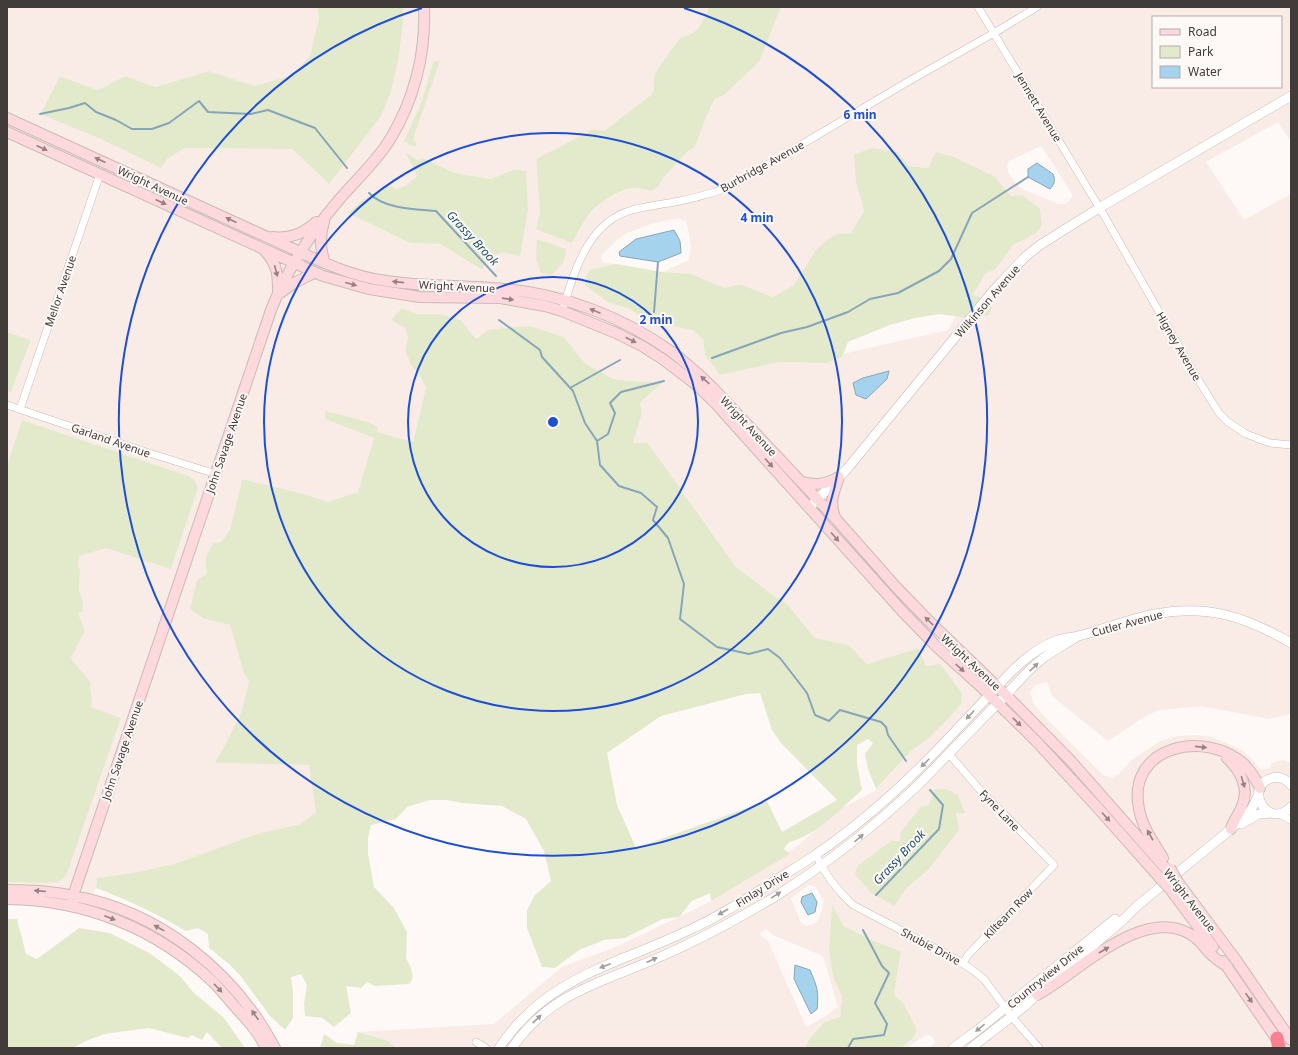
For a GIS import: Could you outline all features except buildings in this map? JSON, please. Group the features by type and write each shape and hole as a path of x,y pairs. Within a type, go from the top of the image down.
{"main road":[{"name":"John Savage Avenue","path":"73,901 269,317 278,295 300,252 333,207 384,149 406,110 415,84 421,58 424,36 424,7"},
{"name":"Wright Avenue","path":"7,118 266,237 346,272 386,281 431,285 504,288 566,300 624,324 671,352 692,368 713,388 802,482 897,588 1070,760 1168,869 1236,960 1291,1040"},
{"name":"Wright Avenue","path":"7,132 314,273 356,286 393,293 420,297 500,298 562,310 603,327 642,346 680,372 716,404 902,611 937,647 998,703 1061,767 1170,889 1226,966 1280,1045"},
{"path":"266,237 279,238 299,234 307,230 333,207"},
{"path":"325,263 321,250 320,238 325,222 333,207"},
{"path":"264,249 273,261 278,274 278,295"},
{"path":"278,295 294,282 314,273"},
{"path":"802,482 819,485 831,482 839,477"},
{"path":"836,519 832,507 832,500 839,477"},
{"path":"1168,869 1142,821 1138,799 1141,778 1146,769 1156,758 1164,752 1193,746 1220,751 1233,757 1253,774 1259,792"},
{"path":"1220,751 1234,764 1244,781 1244,801 1231,829"},
{"path":"7,890 38,891 73,901 90,910 134,928 161,942 187,960 213,982 259,1035 266,1048"},
{"path":"7,899 73,901 111,906 138,916 169,933 201,956 227,980 242,997 265,1030 275,1048"},
{"path":"1037,995 1050,988 1090,959 1114,945 1146,929 1163,926 1177,928 1191,934 1202,943 1214,957 1226,966"}],"street":[{"name":"Jennett Avenue","path":"978,7 1099,208"},
{"name":"Burbridge Avenue","path":"562,310 579,262 586,247 606,224 618,216 631,210 706,195 732,185 905,83 994,34 1037,7"},
{"name":"Wilkinson Avenue","path":"809,508 839,477 1009,273 1040,245 1099,208 1291,96"},
{"name":"Mellor Avenue","path":"20,409 100,174"},
{"name":"Higney Avenue","path":"1099,208 1194,373 1220,413 1228,422 1246,434 1270,443 1291,445"},
{"name":"Garland Avenue","path":"7,405 216,474"},
{"name":"Cutler Avenue","path":"997,686 1032,654 1046,645 1153,614 1185,610 1223,614 1268,629 1291,642"},
{"name":"Cutler Avenue","path":"1006,695 1042,659 1078,636"},
{"name":"Finlay Drive","path":"499,1048 508,1035 525,1016 544,999 561,987 700,925 757,892 816,854 865,816 908,779 997,686"},
{"name":"Finlay Drive","path":"512,1048 526,1030 540,1016 565,998 593,984 666,954 709,934 764,903 847,848 917,786 1006,695"},
{"name":"Fyne Lane","path":"949,754 982,791 1054,865"},
{"path":"1291,785 1286,780 1274,778 1264,783 1259,792 1259,801 1263,808 1291,820"},
{"name":"Countryview Drive","path":"971,1048 1037,995 1137,906 1231,829 1251,810 1259,792"},
{"name":"Countryview Drive","path":"1231,829 1259,814 1283,813 1291,807"},
{"name":"Shubie Drive","path":"816,854 821,866 844,896 853,905 963,963 984,979 1005,1008 1039,1048"},
{"name":"Kiltearn Row","path":"963,963 968,955 1054,865"},
{"name":"Countryview Drive","path":"953,1048 1120,915 1137,906"},
{"path":"476,1042 486,1048"}],"shaded area":[{"path":"7,7 317,7 319,18 310,56 290,76 254,86 209,71 155,87 125,76 98,90 60,76 40,113 101,139 167,159 185,148 292,149 329,184 403,23 403,7 710,7 699,27 693,33 680,38 660,65 654,77 654,89 651,95 604,131 536,159 540,212 536,228 578,234 588,216 602,202 618,193 636,188 651,191 659,186 664,177 687,152 695,147 707,115 716,99 724,95 759,62 781,7 1291,7 1291,142 1278,122 1206,162 1244,220 1291,194 1291,714 1269,719 1201,706 1159,710 1142,718 1108,741 1052,696 1047,682 1035,685 1030,693 1035,706 1043,715 1103,775 1111,778 1119,774 1132,760 1160,741 1178,736 1208,736 1224,742 1243,751 1260,769 1270,768 1271,763 1283,760 1291,763 1291,1048 929,1048 935,1043 932,1036 926,1035 906,1048 901,1048 912,1039 904,1004 894,994 901,951 874,941 844,926 832,906 829,952 833,977 842,997 840,1018 825,1023 810,1038 805,1048 395,1048 389,1041 358,1032 494,1024 562,967 616,947 704,905 755,875 800,844 840,809 875,791 911,751 928,739 961,704 926,666 919,648 867,664 849,645 815,638 788,605 735,566 648,443 633,443 642,414 640,403 664,381 642,382 613,379 585,363 564,337 476,339 440,314 417,314 402,308 398,313 408,338 405,350 411,365 418,373 426,387 413,442 377,432 368,422 325,419 374,438 358,492 328,502 304,494 242,479 230,530 221,542 213,543 205,559 207,574 205,619 230,625 243,671 249,682 241,713 216,760 216,763 310,765 316,812 300,824 257,834 177,863 138,872 97,878 96,888 89,902 18,894 7,895 7,882 55,882 68,871 121,718 91,707 81,670 71,658 85,631 78,613 80,572 74,551 78,538 171,569 198,488 196,482 189,476 22,420 7,465 7,391 11,392 31,341 7,332","holes":["1041,146 1071,192 1072,196 1070,200 1065,204 1058,204 1022,189 1016,184 1008,172 1007,166 1009,161","898,152 909,166 928,168 954,157 994,176 1011,196 1036,233 1013,245 996,269 985,274 972,296 993,303 967,318 956,316 948,330 843,354 842,357 803,363 780,362 720,375 705,356 703,339 692,330 647,321 628,308 609,303 592,269 616,264 602,262 601,256 617,240 627,233 651,224 678,218 686,221 688,228 691,247 689,260 663,272 691,274 725,288 740,284 773,297 794,285 806,269 838,234 851,233 864,211 856,182","407,153 418,160 423,158 455,173 491,179 513,170 520,257 502,252 487,261 481,270 440,244 410,243 348,213 372,196 371,193 391,186 396,189 405,186 417,176 407,157","929,806 965,813 956,813 927,871 908,887 894,906 858,865 891,841 900,841","809,885 816,887 824,901 820,916 816,923 807,926 801,923 791,898","766,929 773,935 823,956 838,1007 826,1016 806,1027 768,941 759,934"]}],"green space":[{"path":"317,7 403,7 403,23 398,61 391,91 381,116 329,184 292,149 185,148 167,159 161,168 101,139 40,114 60,76 98,90 125,76 155,87 209,71 254,86 290,76 310,56 319,18"},
{"path":"710,7 781,7 759,62 724,95 715,99 707,115 695,147 687,152 664,177 659,186 651,191 638,188 630,189 616,194 597,206 588,216 571,243 536,229 540,212 536,159 594,129 604,131 651,95 654,89 654,77 660,65 680,38 693,33 699,27"},
{"path":"440,61 413,139 417,144 415,147 404,141 422,101 433,62"},
{"path":"871,148 898,152 909,166 928,168 936,152 954,157 994,176 1011,196 1022,195 1040,209 1042,225 1036,233 1013,245 996,269 985,274 973,295 993,303 989,315 967,318 939,314 915,318 890,325 848,342 842,357 827,363 780,362 720,375 705,356 703,339 692,330 647,321 628,308 609,303 585,285 586,275 592,269 616,264 662,272 691,274 725,288 740,284 773,297 794,285 816,250 827,240 838,234 851,233 864,211 856,182 854,155"},
{"path":"405,152 407,155 407,153 418,160 423,158 455,173 491,179 513,170 526,171 528,210 520,257 502,252 487,261 482,270 440,244 410,243 348,213 364,199 372,196 371,194 391,186 396,189 405,186 417,176"},
{"path":"537,239 566,249 563,262 550,276 541,273 536,259"},
{"path":"402,308 417,314 440,314 460,320 476,339 488,330 529,326 564,337 585,363 613,379 642,382 664,381 640,403 642,414 633,443 648,443 735,566 788,605 815,638 849,645 867,664 919,648 926,666 940,664 962,693 961,704 928,739 911,751 876,789 868,769 865,754 873,743 868,739 857,745 857,764 862,790 837,813 810,834 789,842 784,849 790,854 711,901 710,893 692,901 679,917 663,919 625,938 604,940 579,950 555,968 542,967 527,928 527,910 535,895 551,881 544,851 526,819 502,806 462,803 447,800 430,800 407,807 396,819 371,825 368,838 368,854 374,887 394,908 407,932 406,958 411,968 413,978 409,984 375,986 367,982 361,988 346,986 351,1013 334,1027 322,1018 305,1016 304,1004 307,985 301,974 291,977 293,992 293,1018 285,1030 270,1016 240,975 209,948 208,934 198,928 186,931 119,897 96,888 97,878 138,872 177,863 257,834 300,824 316,812 309,765 216,763 216,760 241,713 249,682 243,671 230,625 205,619 190,609 197,580 207,574 205,559 213,543 221,542 230,530 242,479 304,494 328,502 358,492 374,438 325,419 325,411 368,422 378,427 377,432 413,442 426,387 418,373 411,365 405,350 408,338 405,328 391,320","holes":["760,693 772,730 781,743 837,800 782,832 767,801 636,848 617,805 607,753 661,716 746,694"]},
{"path":"7,332 31,340 11,392 7,391"},
{"path":"22,420 189,476 196,482 198,488 171,569 106,548 79,556 79,591 83,601 82,612 78,613 85,631 71,658 91,683 91,707 121,718 68,871 64,878 56,883 7,882 7,465"},
{"path":"935,789 946,789 958,795 965,813 956,813 959,830 927,871 908,887 894,906 870,892 855,874 858,865 891,841 900,841 901,831 921,807 929,805"},
{"path":"832,905 844,926 874,941 901,951 894,994 904,1004 917,1030 912,1039 901,1048 805,1048 810,1038 825,1022 840,1017 842,997 833,977 829,952"},
{"path":"7,919 17,919 26,954 37,959 79,928 110,933 151,954 180,976 193,992 224,1018 245,1048 222,1048 207,1032 202,1040 192,1035 188,1038 149,1028 104,1034 73,1048 7,1048"},
{"path":"358,1032 389,1041 395,1048 320,1048 324,1034 337,1043 354,1045"}],"water":[{"path":"1037,163 1053,174 1054,182 1050,189 1028,177 1028,169"},
{"path":"674,230 680,241 681,253 658,262 620,256 619,252 636,239"},
{"path":"889,371 887,379 866,399 856,395 853,383 863,378"},
{"path":"812,893 817,902 815,912 808,915 801,902 802,897"},
{"path":"795,965 810,970 816,985 818,993 817,1009 811,1014 794,979"}],"waterway":[{"name":"Grassy Brook","path":"40,114 85,103 96,112 116,120 132,129 152,129 169,123 199,101 208,112 251,114 268,110 315,128 347,168"},
{"path":"712,358 781,333 807,327 848,312 870,299 898,293 939,271 951,259 972,213 1028,177"},
{"name":"Grassy Brook","path":"369,193 375,198 391,205 410,209 436,211 496,276"},
{"path":"654,312 658,262"},
{"name":"Grassy Brook","path":"499,320 540,350 542,357 573,391 585,423 597,441 600,465 619,486 641,493 657,507 653,520 668,538 684,584 680,619 717,647 749,654 768,649 780,658 807,693 815,715 829,721 840,710 881,722 886,727 888,735 906,761"},
{"path":"570,388 620,360"},
{"path":"597,441 608,434 615,413 610,403 621,392 664,381"},
{"name":"Grassy Brook","path":"876,895 939,829 943,805 930,790"},
{"name":"Grassy Brook","path":"848,1048 853,1039 884,1035 887,1024 875,1003 889,973 882,966 863,930"}]}
